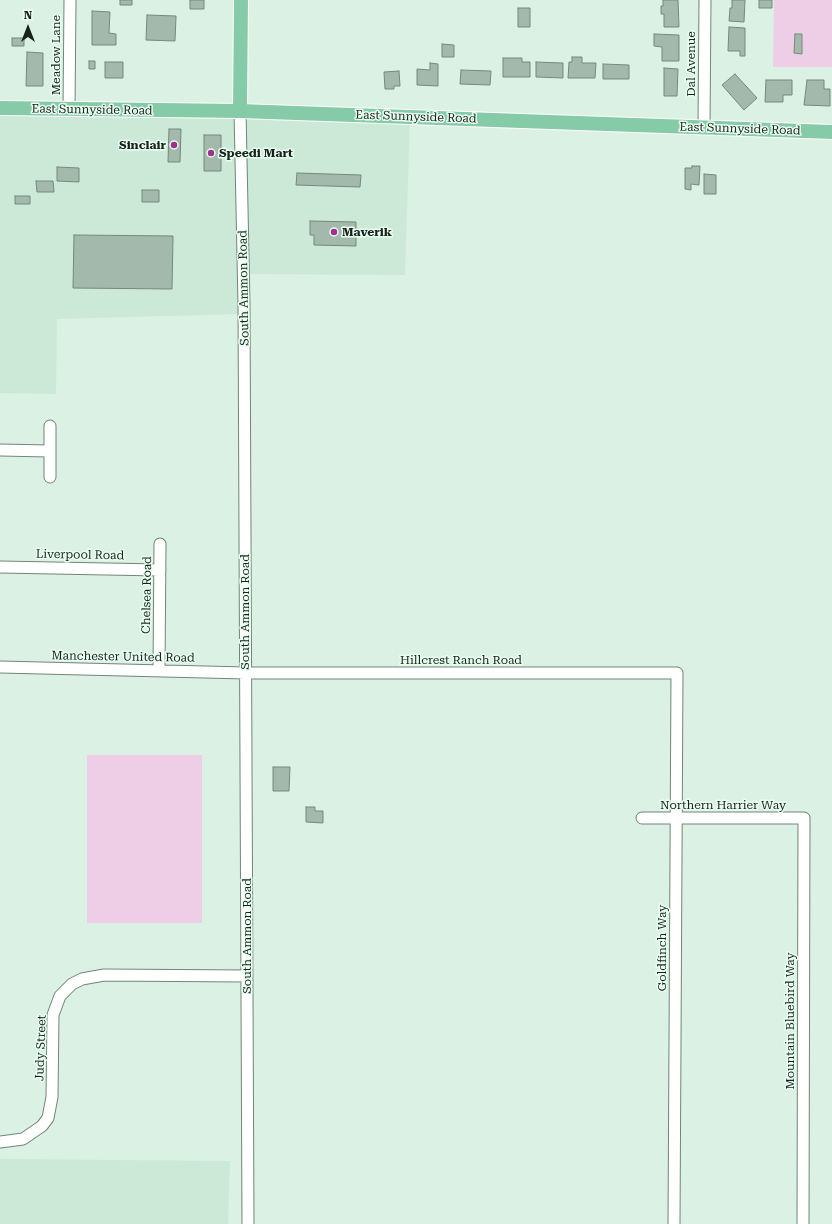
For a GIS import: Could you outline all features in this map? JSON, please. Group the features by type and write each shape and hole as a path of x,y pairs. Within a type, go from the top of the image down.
{"main road":[{"name":"South Ammon Road","path":"240,111 241,0"},
{"name":"East Sunnyside Road","path":"0,108 240,111 832,132"}],"street":[{"name":"Meadow Lane","path":"69,110 70,0"},
{"name":"Dal Avenue","path":"704,127 705,0"},
{"name":"South Ammon Road","path":"240,111 244,304 248,1224"},
{"path":"50,426 50,477"},
{"path":"0,450 50,451"},
{"name":"Chelsea Road","path":"159,671 160,544"},
{"name":"Liverpool Road","path":"0,567 160,570"},
{"name":"Manchester United Road","path":"0,667 246,673"},
{"name":"Hillcrest Ranch Road","path":"246,673 677,672"},
{"name":"Goldfinch Way","path":"674,1224 677,672"},
{"name":"Northern Harrier Way","path":"642,818 804,818"},
{"name":"Mountain Bluebird Way","path":"803,1224 804,818"},
{"name":"Judy Street","path":"0,1142 23,1139 42,1126 48,1118 52,1097 53,1015 60,996 72,984 82,979 104,975 247,976"}],"shaded area":[{"path":"774,0 832,0 832,67 773,67"},
{"path":"0,108 410,117 405,275 244,274 244,305 239,314 57,319 56,394 0,393"},
{"path":"87,755 202,755 202,923 87,923"},
{"path":"0,1159 230,1161 228,1224 0,1224"}],"building":[{"path":"120,0 132,0 132,5 120,5"},
{"path":"190,0 204,0 204,9 190,9"},
{"path":"663,0 678,0 679,27 664,27 664,14 661,14"},
{"path":"732,0 745,0 744,22 729,21"},
{"path":"759,0 772,0 772,8 759,8"},
{"path":"518,8 530,8 530,27 518,27"},
{"path":"92,11 110,12 109,33 116,34 116,45 92,45"},
{"path":"147,15 176,16 175,41 146,40"},
{"path":"729,27 745,28 745,56 740,56 740,51 728,51"},
{"path":"654,34 679,35 679,61 662,61 662,47 654,46"},
{"path":"795,34 802,34 802,54 794,53"},
{"path":"12,38 24,38 24,46 12,46"},
{"path":"442,44 454,45 454,57 442,57"},
{"path":"27,52 43,53 43,86 26,86"},
{"path":"572,57 582,57 582,63 596,63 595,78 568,78 569,62 572,62"},
{"path":"503,58 522,58 522,62 530,62 530,77 503,77"},
{"path":"89,61 95,61 95,69 89,69"},
{"path":"105,62 123,62 123,78 105,78"},
{"path":"536,62 563,63 563,78 536,77"},
{"path":"430,63 438,64 438,86 417,85 417,69 430,70"},
{"path":"603,64 629,65 629,79 603,79"},
{"path":"664,68 678,69 677,96 664,96"},
{"path":"461,70 491,71 490,85 460,84"},
{"path":"399,71 400,86 394,86 394,89 385,89 384,72"},
{"path":"735,74 757,98 744,110 722,85"},
{"path":"766,80 792,80 792,95 783,95 783,102 765,102"},
{"path":"807,80 824,80 824,89 830,89 830,106 804,105"},
{"path":"169,129 181,129 180,162 168,162"},
{"path":"204,135 221,135 221,171 204,171"},
{"path":"692,166 700,166 699,185 691,184 691,190 685,189 685,168 692,168"},
{"path":"57,167 79,168 79,182 57,181"},
{"path":"297,173 361,175 360,187 296,185"},
{"path":"704,174 716,175 716,194 704,194"},
{"path":"36,181 53,181 54,192 37,192"},
{"path":"142,190 159,190 159,202 142,202"},
{"path":"15,196 30,196 30,204 15,204"},
{"path":"310,221 356,222 356,246 314,245 314,235 310,235"},
{"path":"74,235 173,236 172,289 73,288"},
{"path":"273,767 290,767 289,791 273,791"},
{"path":"306,807 315,807 315,811 323,811 323,823 306,822"}],"place":[{"name":"Sinclair","path":"174,145"},
{"name":"Speedi Mart","path":"211,153"},
{"name":"Maverik","path":"334,232"}]}
